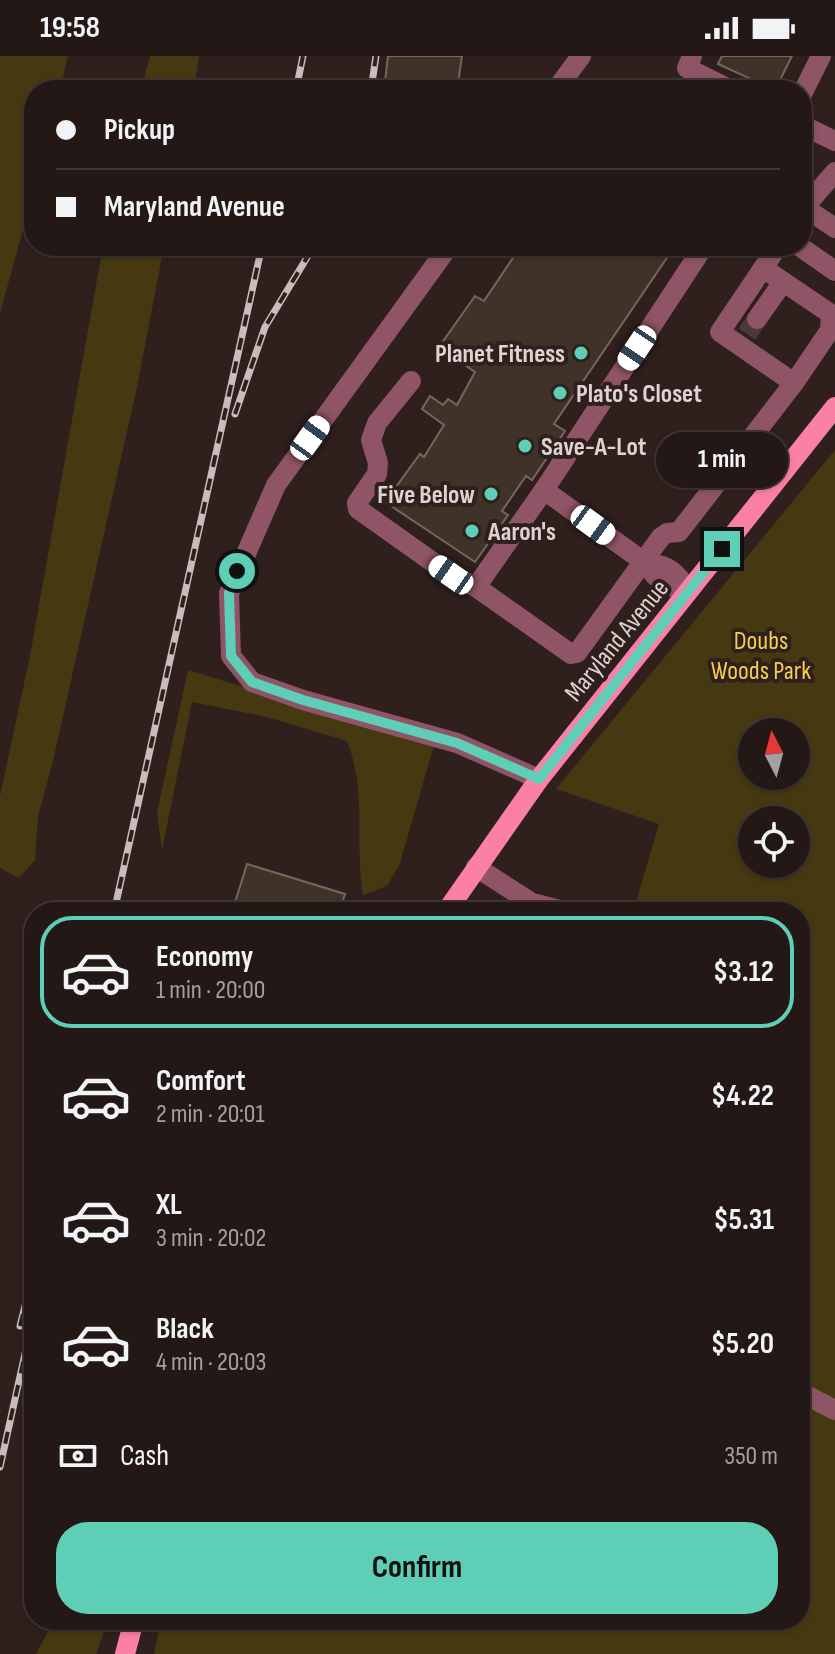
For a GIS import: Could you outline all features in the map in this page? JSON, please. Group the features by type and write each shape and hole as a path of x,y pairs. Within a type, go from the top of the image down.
{"main road":[{"name":"Maryland Avenue","path":"453,902 539,779 833,414"},
{"path":"125,1654 131,1630"}],"lane":[{"path":"563,80 581,56"},
{"path":"692,56 687,68 711,80"},
{"path":"809,80 821,56"},
{"path":"812,130 835,141"},
{"path":"812,198 835,172"},
{"path":"812,214 835,228"},
{"path":"812,255 835,271"},
{"path":"442,256 276,485 229,593 231,656 252,682 303,700 457,743 539,779"},
{"path":"476,587 544,490 697,256"},
{"path":"771,256 720,332 747,333 794,383"},
{"path":"411,381 377,423 371,440 378,463 377,474 357,503 358,509 571,654 577,653 661,537 679,532 794,383 830,330 833,311 763,268"},
{"path":"747,333 783,282"},
{"path":"544,490 645,562 652,574 669,587 688,591"},
{"path":"476,867 530,902"},
{"path":"810,1397 835,1410"}],"green space":[{"path":"0,56 68,56 62,80 24,80 24,226 0,313"},
{"path":"150,56 199,56 195,80 144,80"},
{"path":"101,256 162,256 137,387 38,816 35,860 19,878 0,868 0,796 30,656"},
{"name":"Doubs Woods Park","path":"835,450 835,1654 154,1654 159,1630 810,1630 810,902 636,902 659,824 556,789"},
{"path":"188,670 434,745 400,863 387,886 363,895 359,799 347,741 267,717 192,702 162,850 157,813"},
{"path":"49,1630 104,1630 96,1654 36,1654"}],"building":[{"path":"388,56 462,56 458,80 385,80"},
{"path":"722,56 792,56 780,80 753,80 718,64"},
{"path":"514,256 668,256 554,424 565,431 532,480 526,476 502,511 508,515 475,562 385,502 420,454 424,457 444,425 422,409 430,396 443,405 448,399 457,405 475,372 439,347 475,296 484,301"},
{"path":"247,864 345,894 342,902 235,902"}],"tunnel":[{"path":"747,334 757,319"}],"railway":[{"path":"298,80 303,56"},
{"path":"372,80 376,56"},
{"path":"116,902 260,256"},
{"path":"235,414 265,327 308,256"},
{"path":"20,1326 24,1310"},
{"path":"0,1467 24,1358"}],"place":[{"name":"Planet Fitness","path":"581,353"},
{"name":"Plato's Closet","path":"560,393"},
{"name":"Save-A-Lot","path":"525,446"},
{"name":"Five Below","path":"491,494"},
{"name":"Aaron's","path":"472,531"}],"route":[{"path":"237,571 229,593 231,656 252,682 303,700 457,743 539,779 722,549"}]}
